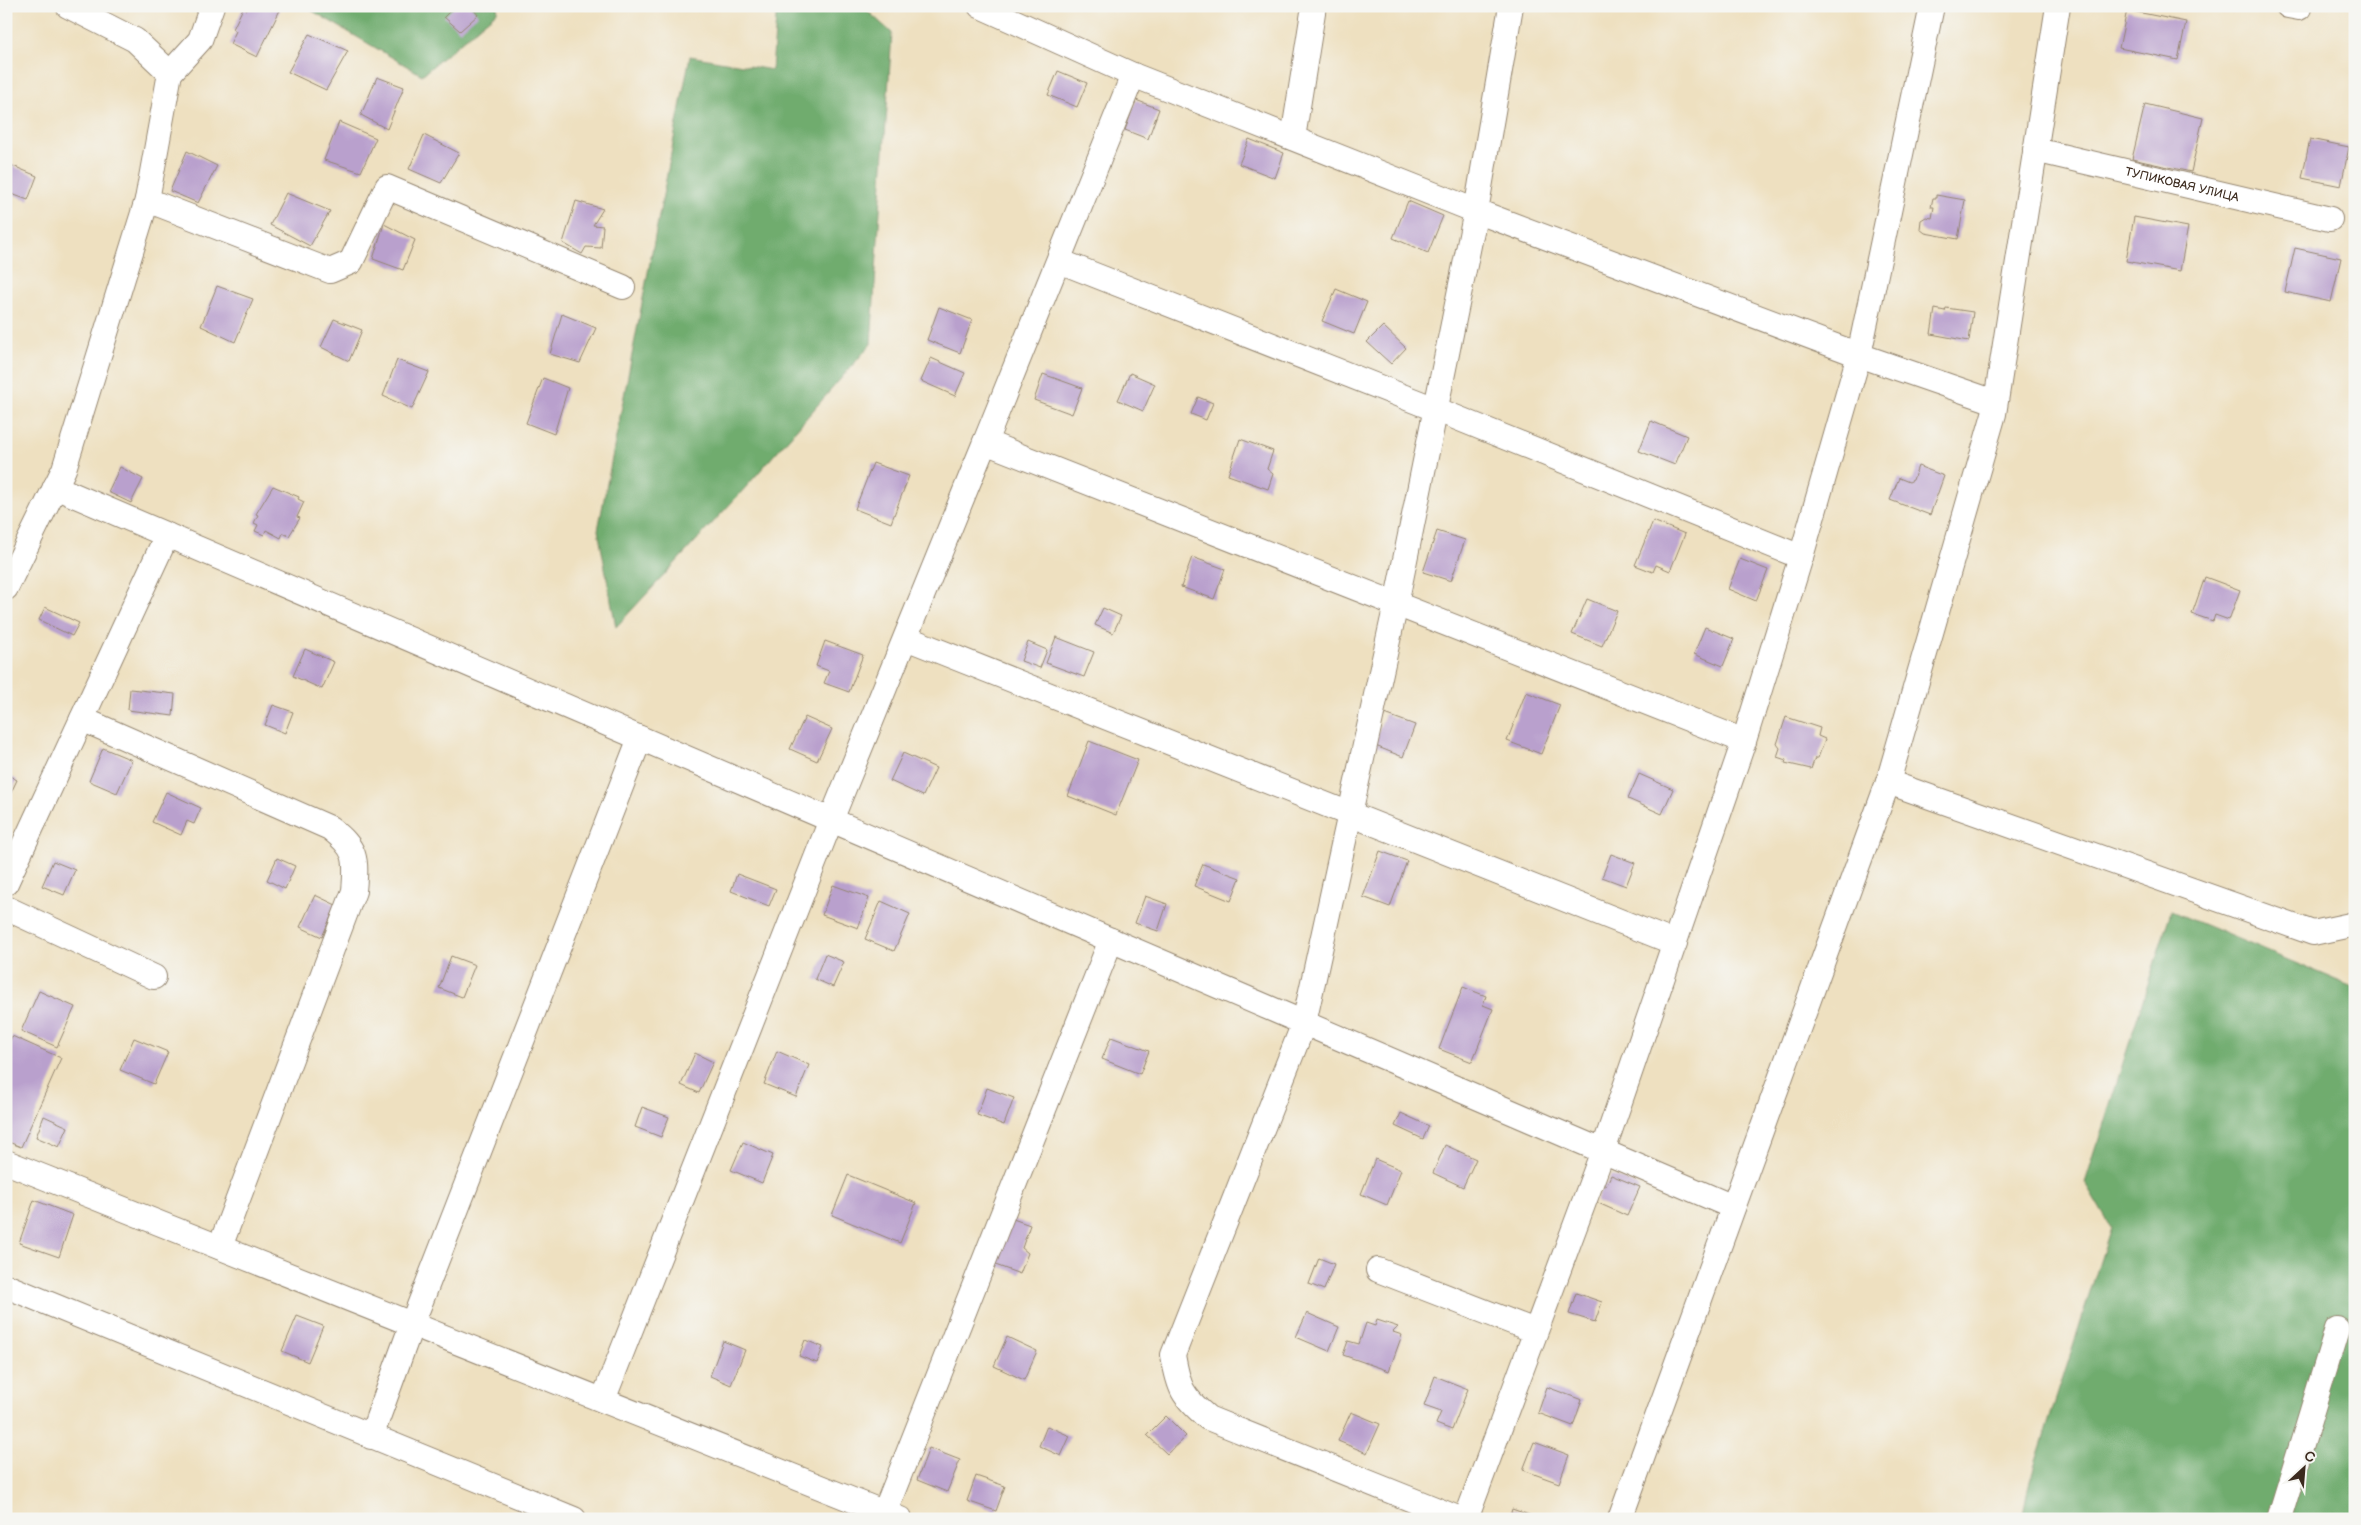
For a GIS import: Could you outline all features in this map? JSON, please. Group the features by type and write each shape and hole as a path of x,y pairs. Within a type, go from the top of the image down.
{"street":[{"path":"68,6 135,40 170,73"},
{"path":"6,588 64,469 147,200 170,73 200,40 212,6"},
{"path":"980,6 1134,75 1476,211 1859,355 1995,402"},
{"path":"1293,138 1314,6"},
{"path":"1460,1519 1208,1418 1188,1401 1178,1383 1173,1355 1304,1023 1396,604 1476,211 1511,6"},
{"path":"1466,1519 1603,1151 1744,741 1801,557 1859,355 1932,6"},
{"path":"1620,1519 1888,782 1995,402 2058,6"},
{"path":"603,1400 831,820 1134,75"},
{"name":"ТУПИКОВАЯ УЛИЦА","path":"2035,150 2330,219"},
{"path":"147,200 330,271 351,262 387,187 623,287"},
{"path":"1058,260 1435,409 1801,557"},
{"path":"985,442 1744,741"},
{"path":"55,487 1733,1207"},
{"path":"6,883 167,535"},
{"path":"906,638 1675,943"},
{"path":"82,719 330,828 347,842 356,863 354,891 220,1247"},
{"path":"371,1437 412,1324 640,738"},
{"path":"1888,782 2313,933 2355,924"},
{"path":"6,908 154,977"},
{"path":"6,1162 603,1400 889,1517 1110,940"},
{"path":"1378,1270 1535,1331"},
{"path":"6,1286 574,1519"},
{"path":"2279,1519 2337,1329"}],"green space":[{"path":"304,6 497,6 498,11 422,75"},
{"path":"777,6 862,6 892,33 871,344 746,487 616,627 598,530 690,56 772,70"},
{"path":"2171,911 2355,988 2355,1519 2022,1519 2030,1480 2111,1227 2085,1183"}],"building":[{"path":"248,6 272,6 280,10 257,57 230,44 236,31 233,29 243,8 247,10"},
{"path":"455,6 471,6 478,15 460,31 444,17"},
{"path":"2127,10 2186,22 2178,60 2119,48"},
{"path":"309,34 348,51 326,90 288,72"},
{"path":"1058,71 1087,83 1077,107 1048,95"},
{"path":"377,77 404,87 387,129 361,115"},
{"path":"1136,100 1159,109 1148,139 1125,130"},
{"path":"2145,104 2203,118 2191,172 2132,159"},
{"path":"339,122 376,138 361,172 324,160"},
{"path":"424,135 459,153 441,183 409,169"},
{"path":"1249,139 1284,153 1275,178 1239,164"},
{"path":"2310,139 2349,147 2341,186 2302,178"},
{"path":"187,151 217,166 198,203 170,191"},
{"path":"6,163 37,176 28,200 6,192"},
{"path":"286,193 330,211 310,246 270,225"},
{"path":"1936,195 1965,200 1958,239 1925,233 1920,229 1921,220 1926,217 1932,218 1934,207 1931,207 1933,198 1936,198"},
{"path":"576,201 603,209 593,225 603,226 601,248 586,247 582,254 563,243"},
{"path":"1408,201 1443,216 1428,253 1393,238"},
{"path":"2134,217 2188,227 2180,271 2126,261"},
{"path":"384,224 415,240 403,270 373,259"},
{"path":"2295,248 2341,258 2331,302 2285,292"},
{"path":"217,286 253,299 235,342 201,326"},
{"path":"1336,289 1367,302 1354,334 1322,321"},
{"path":"939,307 972,320 960,353 927,340"},
{"path":"1946,308 1973,312 1969,341 1931,334 1935,309 1945,311"},
{"path":"562,314 596,328 580,363 550,354"},
{"path":"334,319 362,330 349,361 321,347"},
{"path":"1383,326 1406,348 1391,364 1367,342"},
{"path":"931,358 965,373 955,396 921,381"},
{"path":"397,360 429,372 412,409 383,396"},
{"path":"1130,373 1155,384 1143,411 1118,400"},
{"path":"1043,374 1082,388 1072,414 1034,400"},
{"path":"543,378 568,388 554,434 526,423"},
{"path":"1198,397 1213,403 1206,420 1191,414"},
{"path":"1651,421 1687,436 1675,465 1639,451"},
{"path":"1240,439 1273,451 1267,469 1273,474 1268,489 1228,475"},
{"path":"873,463 909,476 891,523 855,509"},
{"path":"1918,466 1944,476 1930,515 1890,500 1899,478 1909,482 1913,480"},
{"path":"120,467 143,479 131,503 108,492"},
{"path":"273,486 299,497 298,499 304,502 297,517 300,518 289,536 283,533 281,538 266,530 264,535 255,531 258,525 254,523 258,515 256,514"},
{"path":"1653,521 1685,534 1670,571 1656,565 1653,572 1635,565"},
{"path":"1437,531 1465,540 1451,581 1423,572"},
{"path":"1192,557 1225,569 1214,599 1181,587"},
{"path":"1740,559 1768,570 1756,601 1728,589"},
{"path":"2205,577 2240,590 2229,620 2215,615 2213,621 2192,614"},
{"path":"1587,599 1617,611 1602,646 1572,634"},
{"path":"45,607 79,623 72,636 39,620"},
{"path":"1103,608 1121,616 1113,633 1095,625"},
{"path":"1705,627 1734,639 1723,666 1694,654"},
{"path":"1056,637 1094,652 1084,677 1046,663"},
{"path":"825,641 863,655 849,692 824,683 829,671 816,666"},
{"path":"1028,642 1047,650 1040,668 1021,661"},
{"path":"305,649 334,662 322,689 293,676"},
{"path":"130,689 175,694 173,716 128,710"},
{"path":"1526,692 1560,705 1541,754 1507,741"},
{"path":"273,705 293,712 285,733 265,725"},
{"path":"1385,714 1415,725 1403,757 1373,745"},
{"path":"805,717 832,729 817,761 790,749"},
{"path":"1786,717 1820,728 1818,736 1825,739 1818,758 1815,758 1811,769 1785,763 1786,760 1777,757 1780,748 1777,744"},
{"path":"1089,741 1138,760 1116,815 1068,796"},
{"path":"103,748 132,760 117,793 89,781"},
{"path":"903,753 936,768 923,796 890,781"},
{"path":"6,774 17,780 6,803"},
{"path":"1639,774 1673,789 1662,814 1628,799"},
{"path":"166,792 201,808 194,824 187,821 181,835 152,822"},
{"path":"1380,851 1407,861 1390,907 1363,897"},
{"path":"1611,854 1635,863 1626,886 1602,877"},
{"path":"277,858 295,866 285,889 267,880"},
{"path":"53,861 75,870 64,895 42,886"},
{"path":"1203,864 1240,878 1231,901 1194,886"},
{"path":"737,874 776,889 769,906 731,891"},
{"path":"833,885 869,898 858,928 822,915"},
{"path":"315,895 336,905 322,937 300,927"},
{"path":"1145,896 1167,904 1158,931 1135,923"},
{"path":"881,901 910,914 894,951 865,939"},
{"path":"825,954 844,962 833,987 815,979"},
{"path":"451,956 475,965 462,997 439,988"},
{"path":"1463,987 1486,996 1483,1005 1493,1009 1472,1062 1439,1049"},
{"path":"39,991 75,1007 57,1047 21,1031"},
{"path":"12,1036 61,1058 21,1147 6,1141 6,1049"},
{"path":"1111,1037 1149,1051 1140,1074 1102,1059"},
{"path":"134,1038 168,1052 154,1084 120,1070"},
{"path":"777,1051 809,1065 796,1097 764,1084"},
{"path":"695,1053 713,1062 699,1093 681,1085"},
{"path":"987,1088 1014,1098 1004,1125 977,1115"},
{"path":"642,1107 669,1117 661,1137 635,1127"},
{"path":"1401,1113 1429,1126 1423,1139 1395,1126"},
{"path":"44,1116 68,1127 59,1147 36,1137"},
{"path":"743,1142 773,1155 762,1183 731,1170"},
{"path":"1445,1145 1476,1159 1463,1187 1433,1173"},
{"path":"1375,1159 1401,1170 1387,1205 1361,1194"},
{"path":"848,1175 916,1203 900,1243 832,1215"},
{"path":"1611,1175 1640,1187 1627,1216 1596,1202 1603,1184 1606,1186"},
{"path":"34,1200 73,1215 59,1257 19,1243"},
{"path":"1013,1219 1030,1225 1022,1248 1028,1253 1020,1274 990,1263"},
{"path":"1319,1258 1334,1264 1324,1290 1309,1284"},
{"path":"1576,1293 1602,1302 1595,1322 1569,1314"},
{"path":"1307,1313 1339,1327 1329,1351 1296,1337"},
{"path":"297,1316 323,1326 308,1362 282,1351"},
{"path":"1377,1320 1398,1327 1393,1332 1402,1335 1389,1371 1343,1355 1348,1341 1359,1344 1366,1323 1375,1326"},
{"path":"1007,1337 1037,1351 1024,1380 994,1366"},
{"path":"805,1340 823,1347 817,1363 799,1356"},
{"path":"723,1341 745,1350 731,1385 710,1376"},
{"path":"1435,1376 1468,1389 1452,1430 1436,1424 1441,1412 1424,1406"},
{"path":"1547,1387 1582,1400 1573,1426 1538,1413"},
{"path":"1351,1412 1380,1424 1367,1453 1338,1441"},
{"path":"1166,1416 1186,1436 1167,1454 1147,1435"},
{"path":"1047,1426 1070,1436 1061,1456 1039,1446"},
{"path":"1534,1442 1569,1455 1559,1483 1523,1470"},
{"path":"929,1448 960,1460 947,1492 917,1480"},
{"path":"976,1476 1005,1486 996,1511 967,1501"},
{"path":"1512,1509 1535,1517 1534,1519 1509,1519"}]}
